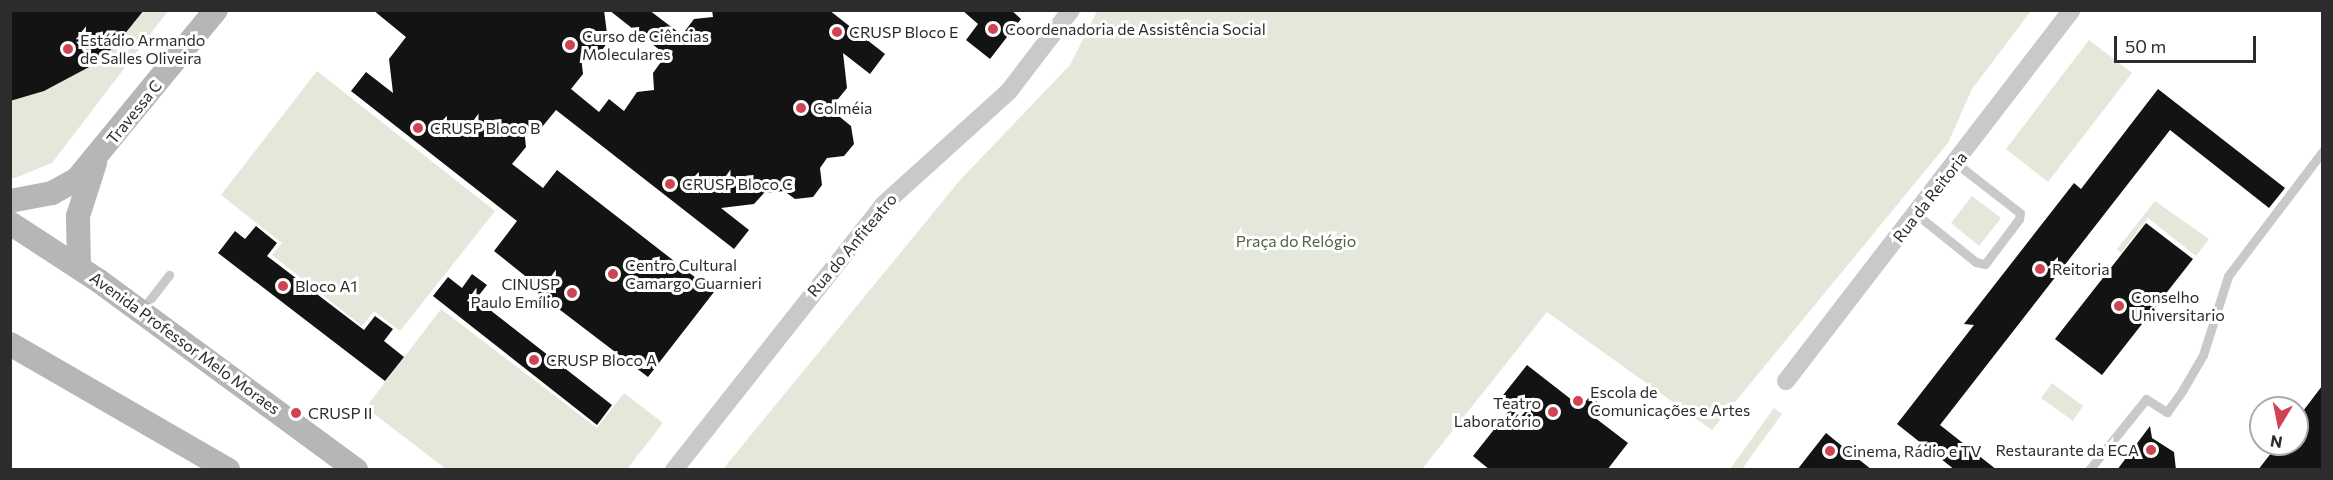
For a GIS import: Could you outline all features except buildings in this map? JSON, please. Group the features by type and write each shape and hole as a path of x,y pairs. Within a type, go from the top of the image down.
{"street":[{"name":"Travessa C","path":"10,201 52,193 77,179 97,158 216,10"},
{"name":"Rua do Anfiteatro","path":"674,470 883,205 1009,91 1071,10"},
{"name":"Rua da Reitoria","path":"1786,381 1957,164 2072,10"},
{"name":"Travessa C","path":"79,267 78,216 97,158"},
{"name":"Avenida Professor Melo Moraes","path":"10,223 79,267 141,311 356,470"},
{"path":"10,344 228,470"}],"lane":[{"path":"2089,470 2146,399 2167,412 2182,392 2203,355 2228,276 2322,152"},
{"path":"1916,214 1978,264 1984,264 2019,219 2020,213 1957,164"},
{"path":"141,311 169,276"}],"green space":[{"name":"Praça do Relógio","path":"1097,10 2031,11 1972,89 1948,143 1712,430 1547,312 1422,469 723,469 961,179 1070,65"},
{"name":"Estádio Armando de Salles Oliveira","path":"10,11 168,11 52,163 15,178 10,178"},
{"path":"2089,40 2132,73 2048,182 2006,149"},
{"path":"317,71 495,211 400,331 374,311 362,326 272,255 282,243 221,195"},
{"path":"1972,196 2001,218 1979,246 1951,223"},
{"path":"2155,201 2209,239 2196,256 2148,218 2121,253 2117,249"},
{"path":"441,309 597,428 624,393 663,423 627,469 446,469 369,410 370,402"},
{"path":"2052,383 2083,406 2073,421 2041,398"},
{"path":"1774,408 1782,414 1742,469 1730,469"}],"place":[{"name":"Coordenadoria de Assistência Social","path":"993,29"},
{"name":"CRUSP Bloco E","path":"837,32"},
{"name":"Curso de Ciências Moleculares","path":"570,45"},
{"name":"Estádio Armando de Salles Oliveira","path":"68,49"},
{"name":"Colméia","path":"801,108"},
{"name":"CRUSP Bloco B","path":"418,128"},
{"name":"CRUSP Bloco C","path":"670,184"},
{"name":"Reitoria","path":"2040,269"},
{"name":"Centro Cultural Camargo Guarnieri","path":"613,274"},
{"name":"Bloco A1","path":"283,286"},
{"name":"CINUSP Paulo Emílio","path":"572,293"},
{"name":"Conselho Universitario","path":"2119,306"},
{"name":"CRUSP Bloco A","path":"534,360"},
{"name":"Escola de Comunicações e Artes","path":"1578,401"},
{"name":"Teatro Laboratório","path":"1553,412"},
{"name":"CRUSP II","path":"296,413"},
{"name":"Restaurante da ECA","path":"2151,450"},
{"name":"Cinema, Rádio e TV","path":"1830,451"}]}
